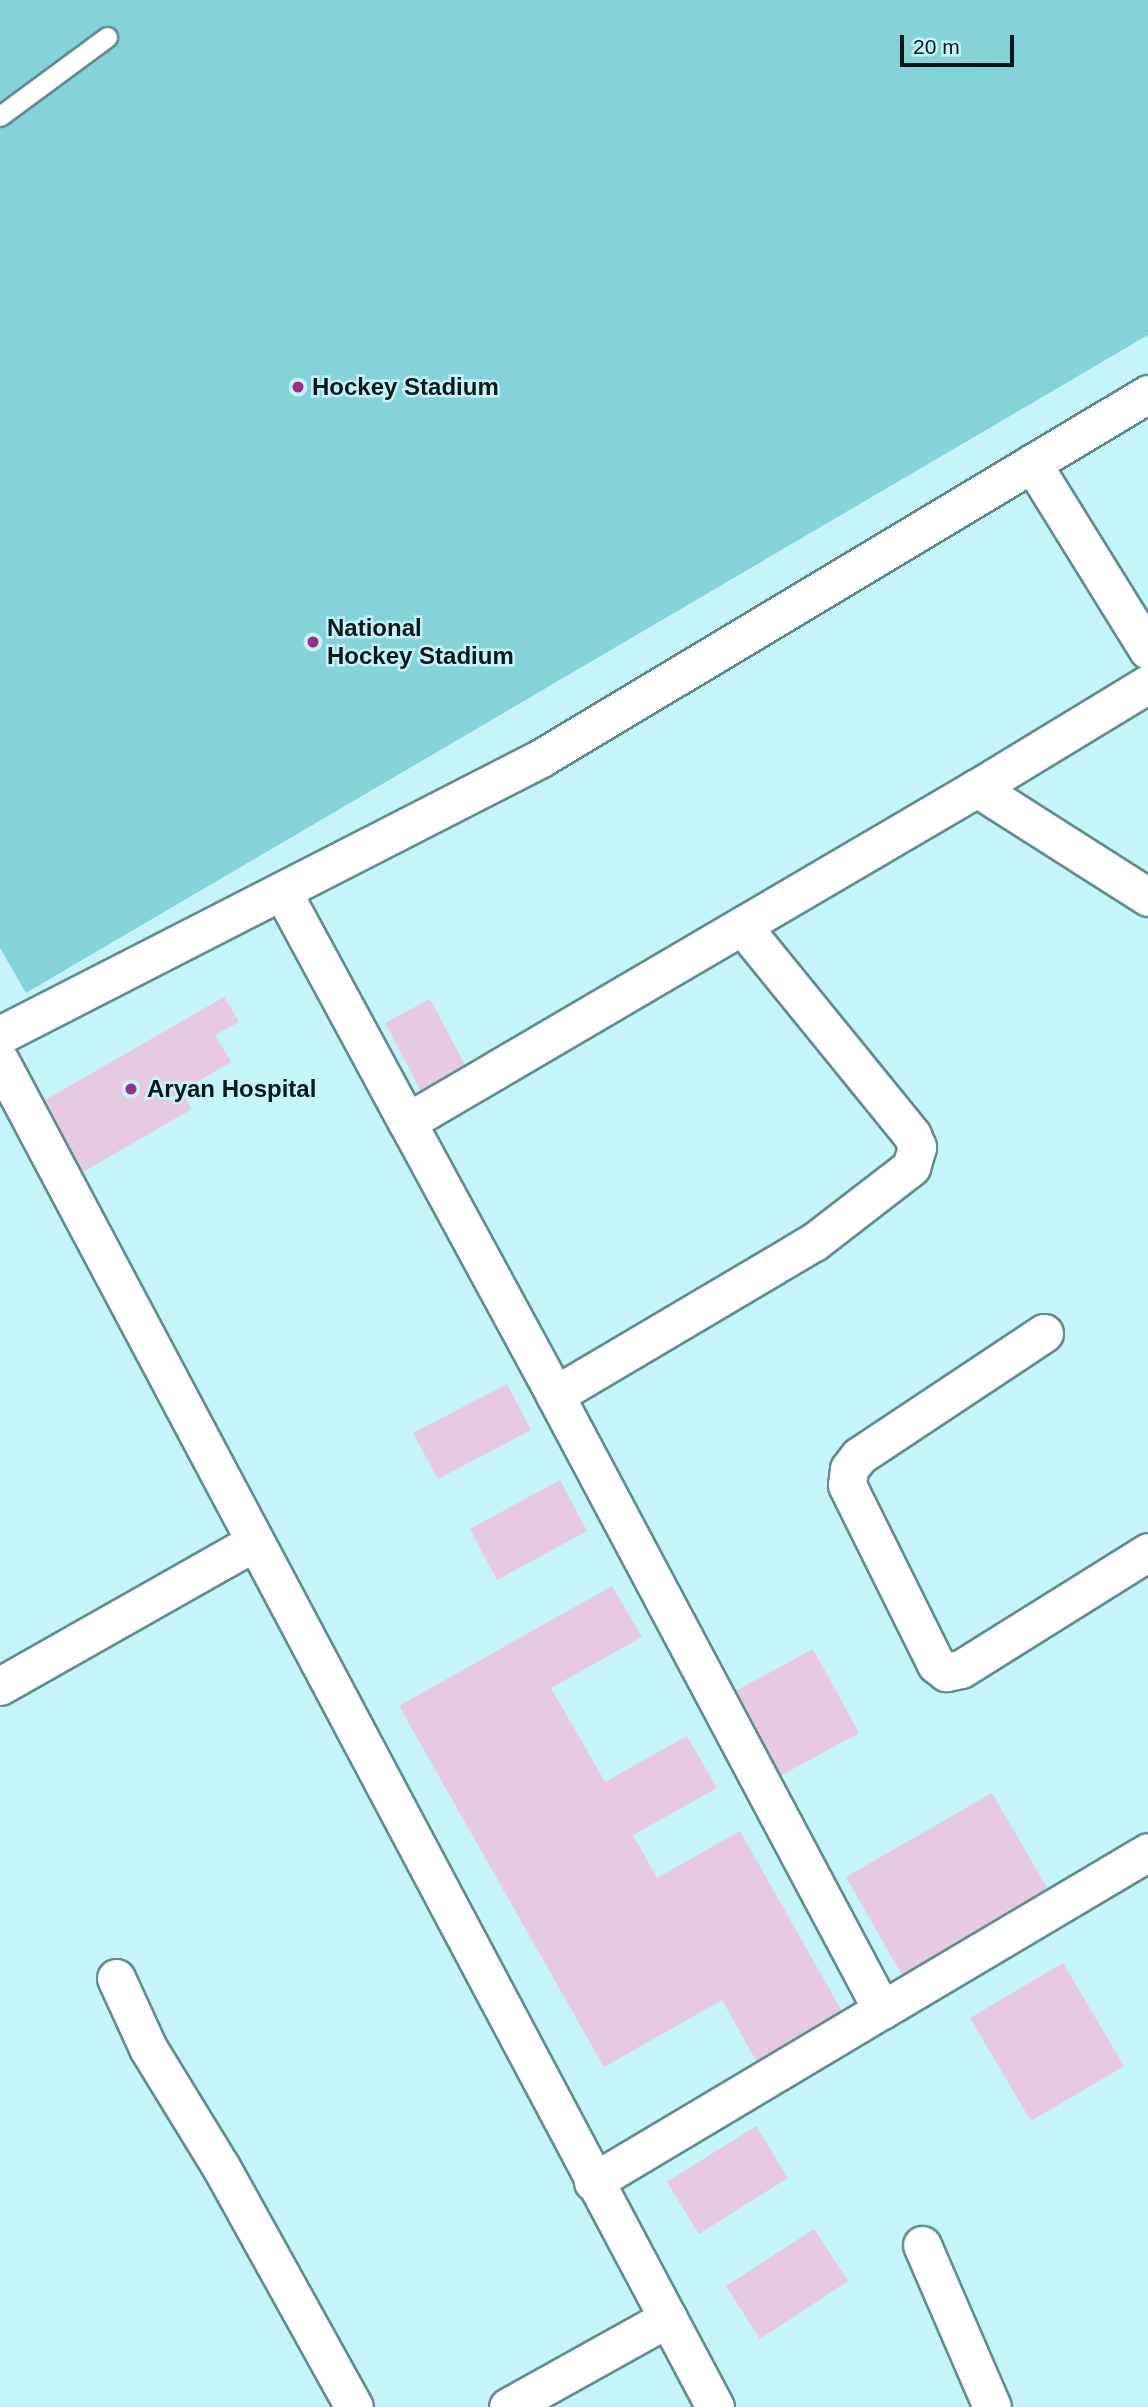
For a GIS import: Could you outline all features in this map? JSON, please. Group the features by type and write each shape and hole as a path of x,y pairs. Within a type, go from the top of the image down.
{"street":[{"path":"0,1035 541,758 1148,394"},
{"path":"1032,463 1148,650"},
{"path":"407,1122 977,788 1148,684"},
{"path":"977,788 1148,897"},
{"path":"282,891 555,1395 882,2010"},
{"path":"555,1395 814,1242 911,1167 917,1147 912,1135 742,926"},
{"path":"0,1061 593,2182 715,2407"},
{"path":"1044,1333 859,1456 849,1469 847,1485 936,1664 946,1672 961,1669 1148,1552"},
{"path":"0,1686 255,1542"},
{"path":"593,2182 1148,1852"},
{"path":"116,1978 148,2048 221,2167 354,2407"},
{"path":"922,2245 992,2407"},
{"path":"508,2407 668,2318"}],"lane":[{"path":"0,116 107,37"}],"shaded area":[{"name":"National Hockey Stadium","path":"0,0 1148,0 1148,335 26,993 0,948"}],"building":[{"path":"224,997 239,1022 215,1035 231,1062 181,1091 192,1109 81,1173 40,1103"},
{"path":"430,999 466,1067 421,1091 385,1023"},
{"path":"507,1384 531,1430 438,1479 413,1433"},
{"path":"560,1480 587,1531 497,1580 470,1529"},
{"path":"612,1586 642,1637 551,1688 605,1782 687,1736 717,1788 633,1835 657,1878 740,1831 844,2015 758,2064 722,2000 604,2067 399,1706"},
{"path":"813,1649 859,1733 778,1777 732,1693"},
{"path":"992,1793 1050,1893 903,1977 846,1877"},
{"path":"1063,1963 1124,2066 1031,2121 970,2018"},
{"path":"756,2126 788,2178 699,2234 667,2182"},
{"path":"814,2229 848,2281 760,2339 726,2286"}],"place":[{"name":"Hockey Stadium","path":"298,387"},
{"name":"National Hockey Stadium","path":"313,642"},
{"name":"Aryan Hospital","path":"131,1089"}]}
